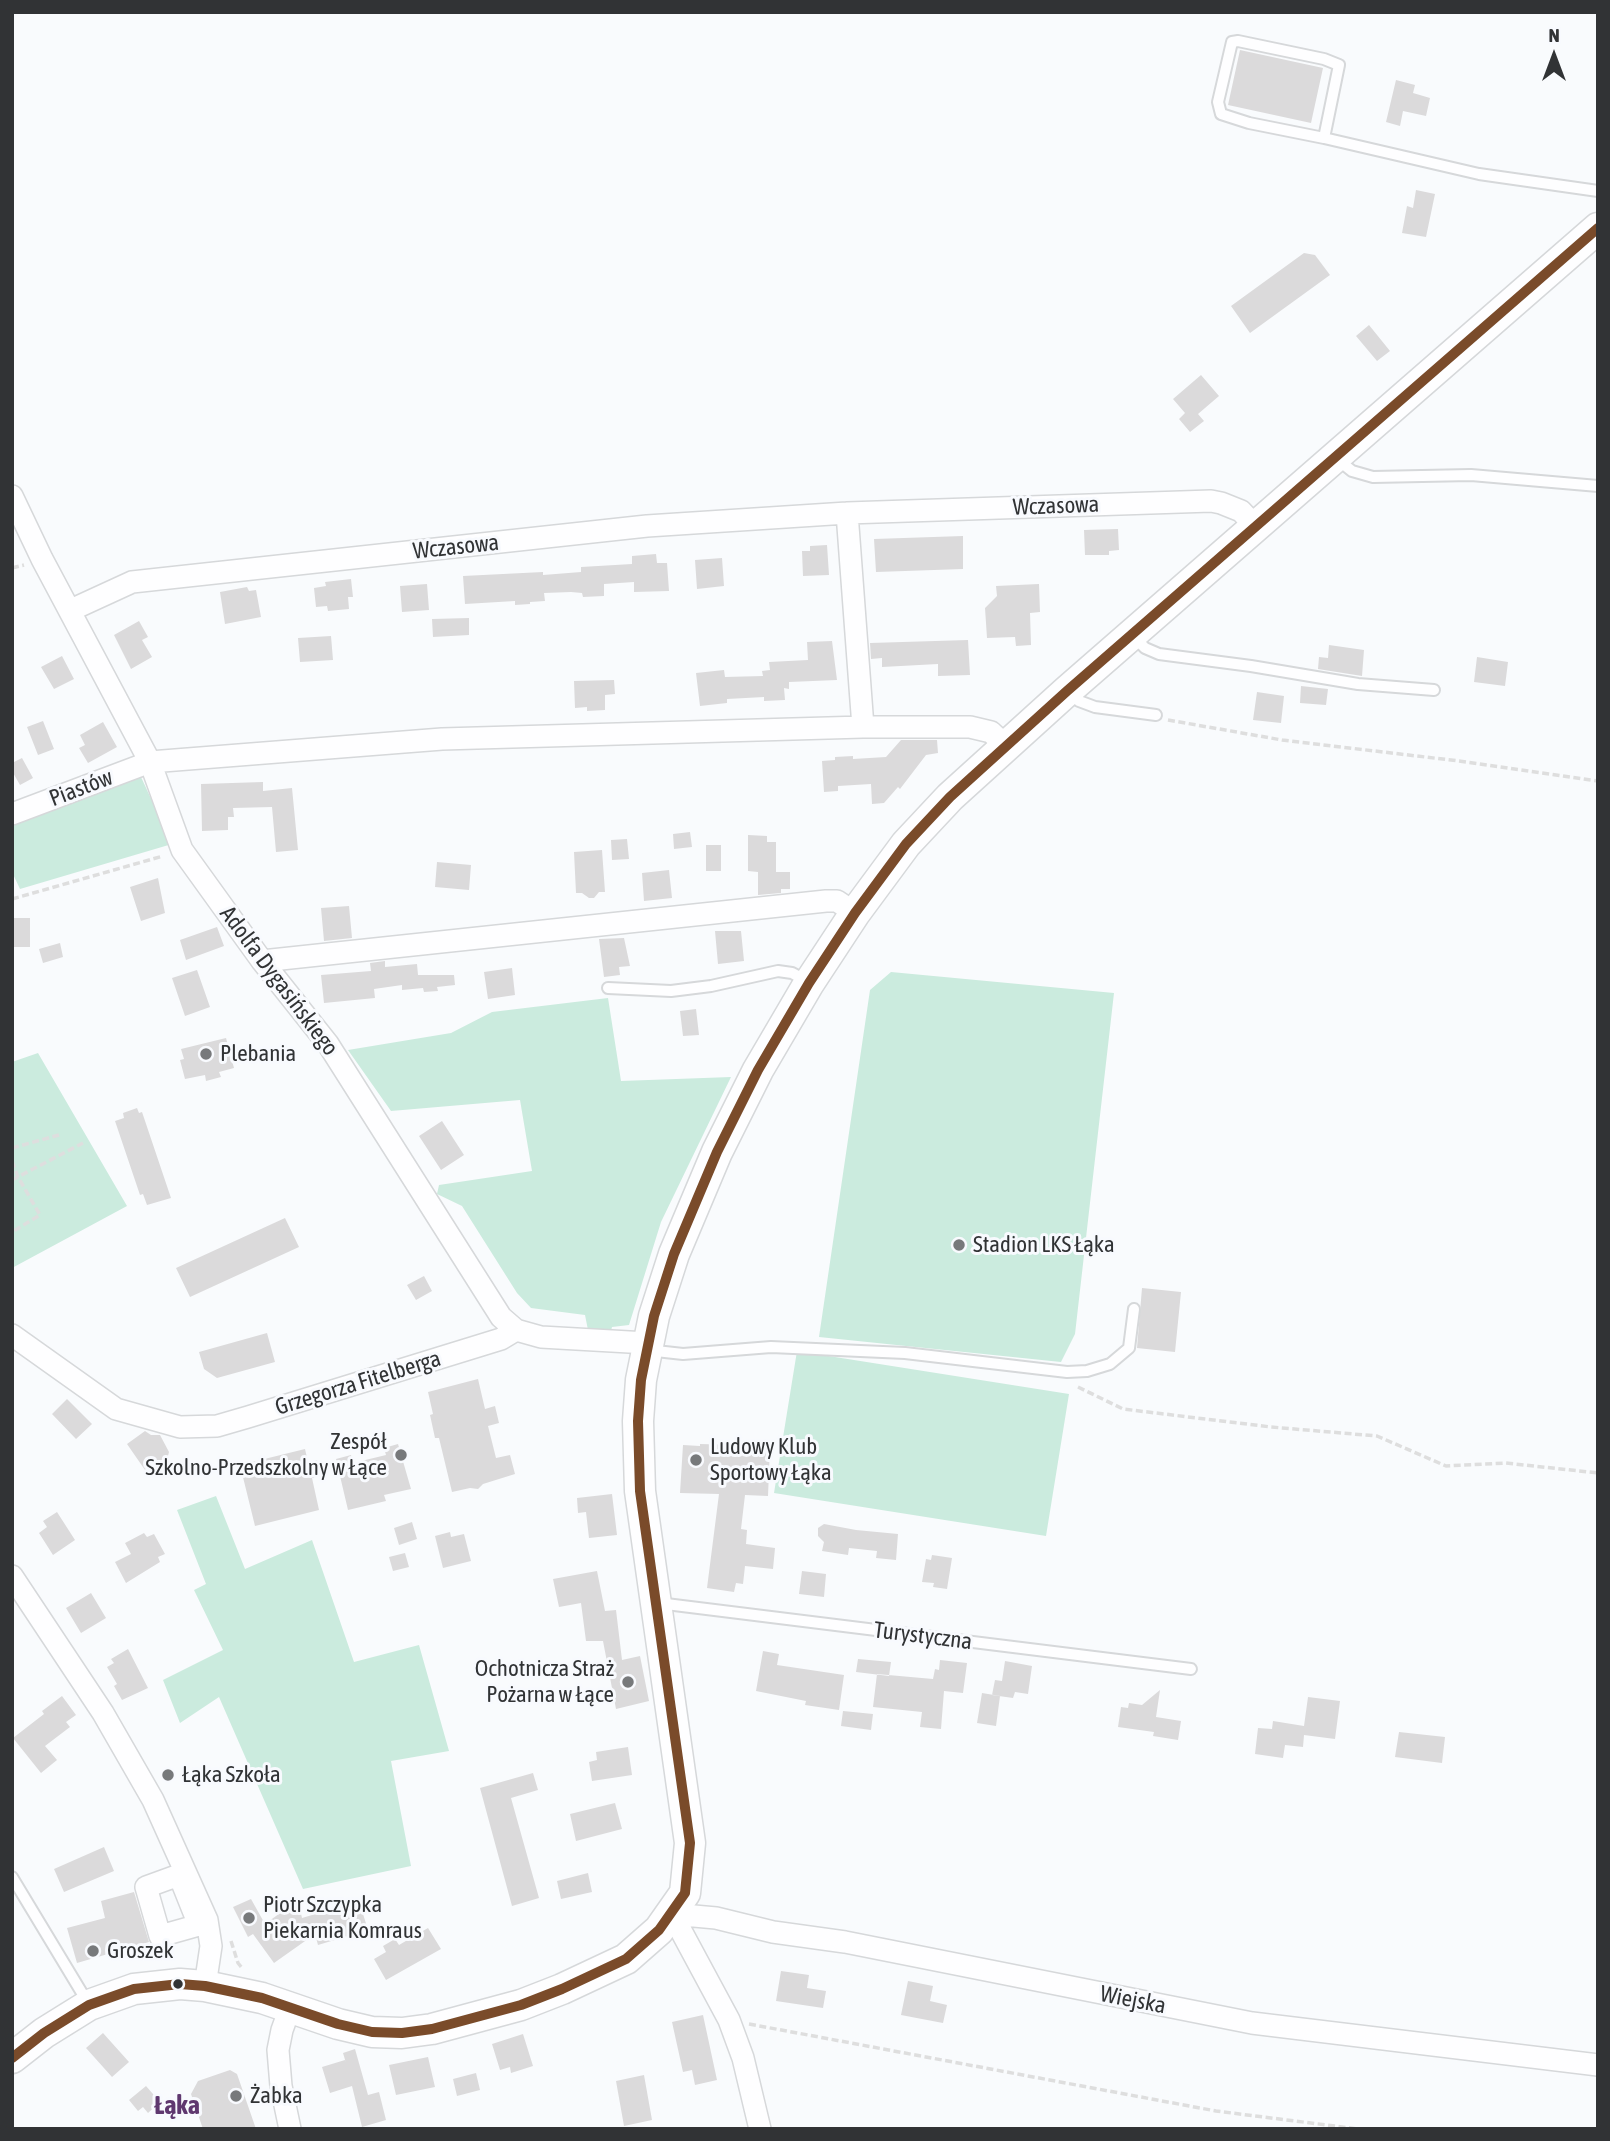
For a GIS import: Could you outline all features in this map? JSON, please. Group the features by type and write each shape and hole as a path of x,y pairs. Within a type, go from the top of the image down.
{"main road":[{"path":"12,2057 89,2005 134,1989 180,1984 205,1986 262,1998 338,2024 372,2032 402,2033 443,2026 521,2005 626,1959 673,1914 685,1893 690,1843 640,1491 639,1399 647,1347 674,1254 707,1174 758,1070 809,983 855,913 927,820 1067,691 1598,228"}],"street":[{"name":"Adolfa Dygasińskiego","path":"12,496 150,762 182,850 262,961 328,1044 501,1317 516,1330"},
{"name":"Wczasowa","path":"71,611 132,582 647,526 847,513 1211,501 1236,509 1256,527"},
{"path":"847,513 863,727"},
{"path":"150,762 442,739 863,727 978,727 995,734 1006,746"},
{"name":"Piastów","path":"12,814 150,762"},
{"path":"262,961 826,901 837,901 855,913"},
{"path":"516,1330 541,1337 619,1340 647,1347"},
{"name":"Grzegorza Fitelberga","path":"12,1335 116,1409 180,1427 217,1426 501,1339 516,1330"},
{"path":"12,1576 117,1735 165,1824 207,1920 211,1946 205,1986"},
{"path":"673,1914 729,2020 743,2058 760,2129"},
{"name":"Wiejska","path":"673,1914 716,1918 773,1932 845,1942 1252,2023 1598,2065"},
{"path":"290,2008 278,2049 281,2086 290,2129"}],"lane":[{"path":"1324,138 1339,68 1337,63 1238,41 1232,42 1217,106 1221,114 1249,122 1479,174 1598,191"},
{"path":"1335,458 1352,471 1373,477 1471,475 1598,486"},
{"path":"1132,635 1145,648 1159,654 1358,684 1434,690"},
{"path":"1067,691 1079,701 1095,707 1156,715"},
{"path":"608,988 671,990 726,983 778,971 792,973 809,983"},
{"path":"647,1347 683,1354 771,1347 905,1353 1067,1372 1087,1371 1110,1364 1129,1348 1134,1310"},
{"name":"Turystyczna","path":"655,1602 1191,1669"},
{"path":"12,1877 89,2005"}],"path":[{"path":"1156,715 1171,721 1269,738 1598,781"},
{"path":"12,899 182,850"},
{"path":"12,1149 59,1135"},
{"path":"12,1180 83,1143"},
{"path":"12,1161 40,1215 12,1232"},
{"path":"1067,1372 1078,1387 1123,1409 1270,1427 1377,1436 1446,1466 1507,1463 1598,1473"},
{"path":"233,1947 238,1963 248,1975"},
{"path":"729,2020 1216,2111 1358,2129"}],"green space":[{"path":"141,777 172,844 20,889 12,872 12,820 90,788"},
{"name":"Stadion LKS Łąka","path":"891,972 1114,993 1075,1334 1061,1362 819,1337 870,990"},
{"path":"608,998 621,1081 731,1077 661,1222 629,1325 612,1327 611,1331 588,1330 585,1315 531,1308 517,1293 462,1206 437,1194 439,1185 532,1171 520,1100 391,1111 348,1050 451,1033 492,1012"},
{"path":"38,1053 127,1206 12,1268 12,1062"},
{"path":"797,1351 1069,1394 1046,1536 774,1493"},
{"path":"216,1496 245,1569 312,1540 354,1662 419,1645 449,1751 391,1761 411,1866 303,1889 219,1697 180,1723 163,1680 223,1650 194,1590 206,1584 177,1510"}],"building":[{"path":"1240,50 1323,68 1311,123 1228,105"},
{"path":"1396,80 1415,85 1413,93 1430,98 1426,116 1403,111 1400,126 1386,122"},
{"path":"1416,190 1435,194 1426,237 1402,233 1407,206 1413,208"},
{"path":"1304,253 1315,255 1330,275 1250,333 1231,306"},
{"path":"1369,325 1390,351 1377,361 1356,336"},
{"path":"1201,375 1219,396 1198,414 1204,421 1190,432 1179,419 1185,413 1173,399"},
{"path":"1118,529 1119,550 1109,551 1109,555 1085,555 1084,530"},
{"path":"963,536 963,569 876,572 874,539"},
{"path":"827,545 829,575 803,576 802,551 810,551 810,546"},
{"path":"656,554 657,563 667,563 669,591 634,592 634,582 604,584 604,596 583,597 582,593 571,592 544,593 545,601 530,604 515,605 515,601 465,604 463,576 581,572 581,567 632,564 632,556"},
{"path":"722,558 724,586 697,589 695,560"},
{"path":"351,579 353,597 348,597 349,609 328,611 327,606 316,607 314,588 326,586 325,582"},
{"path":"427,584 429,610 402,612 400,586"},
{"path":"1039,584 1040,612 1030,613 1031,645 1016,646 1015,637 987,638 985,608 997,596 996,586"},
{"path":"247,587 249,591 256,590 261,617 225,624 220,592"},
{"path":"469,618 469,635 433,637 432,619"},
{"path":"139,621 148,637 142,640 152,657 131,669 114,635"},
{"path":"331,636 333,660 300,662 298,638"},
{"path":"968,640 970,675 938,676 938,664 882,667 882,658 871,659 870,643"},
{"path":"832,641 837,680 789,682 789,689 784,688 785,700 764,701 764,697 727,699 727,703 700,706 696,673 724,670 725,677 763,676 762,671 770,670 769,662 808,660 807,642"},
{"path":"1329,645 1364,650 1362,676 1318,669 1319,657 1328,658"},
{"path":"62,656 74,679 54,689 41,667"},
{"path":"1477,657 1508,662 1505,686 1474,682"},
{"path":"614,680 615,694 605,695 605,710 587,711 587,707 575,708 574,681"},
{"path":"1301,686 1328,689 1326,705 1300,703"},
{"path":"1257,692 1284,696 1281,723 1253,720"},
{"path":"43,721 54,749 38,755 27,727"},
{"path":"103,722 117,747 88,763 79,748 85,745 80,735"},
{"path":"901,740 937,740 938,753 926,755 900,789 898,787 884,803 872,804 871,784 838,786 838,791 824,792 822,761 835,760 835,757 886,757"},
{"path":"22,758 33,778 20,785 12,771 12,763"},
{"path":"263,782 263,791 292,788 298,850 276,852 272,807 233,808 234,817 228,817 228,830 202,831 201,784"},
{"path":"690,832 692,847 674,849 673,834"},
{"path":"748,835 767,836 767,842 776,842 776,872 790,872 790,889 781,889 781,893 758,895 758,872 748,871"},
{"path":"627,839 629,859 612,860 611,840"},
{"path":"706,845 721,845 721,871 706,871"},
{"path":"602,850 605,892 599,892 594,898 576,893 574,852"},
{"path":"437,862 471,865 469,890 435,887"},
{"path":"669,870 672,898 644,901 642,873"},
{"path":"158,878 165,913 141,921 130,887"},
{"path":"349,906 352,938 324,941 321,908"},
{"path":"12,918 30,918 30,947 12,947"},
{"path":"217,927 224,946 186,960 180,940"},
{"path":"715,931 741,931 744,961 718,964"},
{"path":"624,938 630,966 619,967 620,975 604,977 599,939"},
{"path":"60,943 63,957 43,963 39,949"},
{"path":"385,961 385,967 417,964 418,975 454,975 455,985 437,987 438,991 424,992 423,988 402,990 402,985 374,989 375,998 324,1003 321,975 371,971 370,963"},
{"path":"512,968 515,995 488,999 484,972"},
{"path":"197,970 210,1007 185,1016 172,978"},
{"path":"696,1009 699,1035 683,1036 680,1011"},
{"name":"Plebania","path":"226,1038 234,1068 219,1072 221,1077 206,1081 205,1075 185,1079 180,1060 184,1059 181,1049"},
{"path":"137,1108 139,1113 142,1112 171,1198 147,1205 143,1194 140,1195 115,1121 124,1118 123,1113"},
{"path":"442,1121 464,1155 441,1170 419,1136"},
{"path":"285,1218 299,1247 190,1297 176,1268"},
{"path":"424,1276 432,1291 416,1300 407,1285"},
{"path":"1142,1288 1181,1292 1175,1352 1137,1348"},
{"path":"267,1333 275,1362 217,1378 204,1369 199,1352"},
{"name":"Zespół Szkolno-Przedszkolny w Łące","path":"478,1379 485,1409 495,1406 499,1423 488,1426 496,1458 510,1455 515,1474 483,1484 478,1489 452,1492 439,1438 435,1438 428,1392"},
{"path":"67,1399 92,1424 76,1439 52,1414"},
{"path":"145,1431 151,1435 160,1435 169,1452 167,1460 156,1468 153,1463 145,1470 127,1444"},
{"path":"398,1444 411,1489 384,1495 386,1501 348,1510 336,1459 351,1455 353,1463 386,1455 384,1448"},
{"path":"683,1445 770,1446 768,1496 745,1495 741,1529 747,1530 746,1544 775,1548 773,1569 745,1566 743,1584 736,1583 734,1592 707,1588 719,1494 680,1493"},
{"path":"305,1449 308,1462 317,1460 321,1475 312,1478 319,1510 255,1526 240,1465"},
{"path":"612,1494 617,1535 589,1538 586,1512 578,1513 577,1498"},
{"path":"57,1512 75,1540 53,1555 39,1533 47,1527 43,1521"},
{"path":"412,1522 417,1539 399,1545 394,1528"},
{"path":"824,1524 898,1534 896,1560 876,1558 877,1551 849,1548 848,1555 822,1551 824,1542 818,1536 818,1528"},
{"path":"450,1532 451,1537 464,1534 471,1561 443,1568 435,1536"},
{"path":"144,1533 147,1537 154,1534 165,1554 158,1557 160,1562 126,1583 115,1562 131,1554 125,1543"},
{"path":"405,1553 409,1567 393,1571 389,1557"},
{"path":"932,1555 952,1558 947,1589 933,1587 934,1583 922,1582 926,1559 931,1560"},
{"path":"597,1571 605,1611 616,1610 622,1660 640,1656 649,1701 616,1709 603,1641 586,1641 581,1603 559,1607 553,1579"},
{"path":"802,1571 826,1574 824,1597 799,1594"},
{"path":"91,1593 106,1618 81,1633 66,1608"},
{"path":"128,1649 148,1688 122,1700 107,1667 114,1663 111,1659"},
{"path":"763,1651 779,1654 777,1665 844,1675 839,1710 805,1705 806,1701 756,1691"},
{"path":"858,1659 891,1662 889,1676 856,1672"},
{"path":"940,1660 967,1663 963,1693 944,1691 941,1729 920,1727 922,1712 873,1707 877,1674 933,1679 935,1669 939,1670"},
{"path":"1005,1661 1032,1666 1028,1694 1015,1692 1013,1698 992,1695 995,1680 1002,1681"},
{"path":"1160,1690 1156,1717 1181,1721 1178,1740 1153,1736 1154,1732 1118,1727 1121,1707 1128,1708 1129,1703 1142,1705"},
{"path":"982,1693 1000,1696 996,1726 977,1723"},
{"path":"62,1696 76,1715 66,1722 70,1727 45,1746 57,1760 41,1773 13,1738"},
{"path":"1308,1697 1340,1701 1335,1739 1304,1735 1303,1747 1285,1745 1283,1758 1255,1754 1258,1728 1272,1729 1273,1721 1304,1726"},
{"path":"843,1711 873,1714 871,1730 841,1726"},
{"path":"1399,1732 1445,1737 1442,1763 1395,1757"},
{"path":"628,1747 632,1775 592,1781 589,1762 597,1760 596,1752"},
{"path":"533,1773 538,1790 511,1798 539,1898 512,1906 480,1788"},
{"path":"615,1803 622,1829 576,1841 570,1814"},
{"path":"104,1847 114,1871 64,1892 54,1869"},
{"path":"588,1873 592,1892 561,1899 557,1881"},
{"path":"134,1892 149,1942 77,1963 67,1928 105,1918 101,1901"},
{"path":"251,1899 265,1924 298,1900 302,1918 359,1901 368,1930 318,1945 315,1934 274,1963 253,1934 248,1937 233,1907"},
{"path":"428,1928 441,1949 386,1980 374,1959 386,1952 383,1946 395,1939 399,1945"},
{"path":"781,1971 809,1975 807,1988 826,1991 823,2008 776,2001"},
{"path":"908,1981 933,1986 930,2001 947,2005 943,2023 901,2015"},
{"path":"703,2015 717,2080 695,2085 692,2070 683,2072 672,2022"},
{"path":"103,2033 129,2062 112,2077 86,2048"},
{"path":"523,2034 533,2066 511,2073 510,2067 500,2070 492,2044"},
{"path":"355,2049 368,2095 379,2092 386,2120 362,2127 352,2086 330,2093 322,2067 345,2060 346,2063 343,2053"},
{"path":"428,2057 435,2087 396,2095 389,2065"},
{"path":"230,2070 237,2074 256,2129 203,2129 191,2094 198,2081"},
{"path":"476,2073 480,2090 457,2096 453,2079"},
{"path":"644,2075 652,2120 624,2126 616,2081"},
{"path":"146,2086 160,2102 148,2113 143,2107 138,2111 129,2100"}],"transit line":[{"path":"12,2058 44,2033 89,2005 134,1989 180,1984 205,1986 262,1998 338,2024 372,2032 402,2033 432,2029 521,2005 562,1989 626,1959 659,1930 685,1893 690,1843 640,1491 638,1421 641,1380 654,1316 674,1254 717,1152 758,1070 809,983 855,913 906,844 950,797 1067,691 1598,228"}],"place":[{"name":"Plebania","path":"206,1054"},
{"name":"Stadion LKS Łąka","path":"959,1245"},
{"name":"Zespół Szkolno-Przedszkolny w Łące","path":"401,1455"},
{"name":"Ludowy Klub Sportowy Łąka","path":"696,1460"},
{"name":"Ochotnicza Straż Pożarna w Łące","path":"628,1682"},
{"name":"Łąka Szkoła","path":"168,1775"},
{"name":"Piotr Szczypka Piekarnia Komraus","path":"249,1918"},
{"name":"Groszek","path":"93,1951"},
{"name":"Żabka","path":"236,2096"}],"district":[{"name":"Łąka","path":"177,2106"}]}
